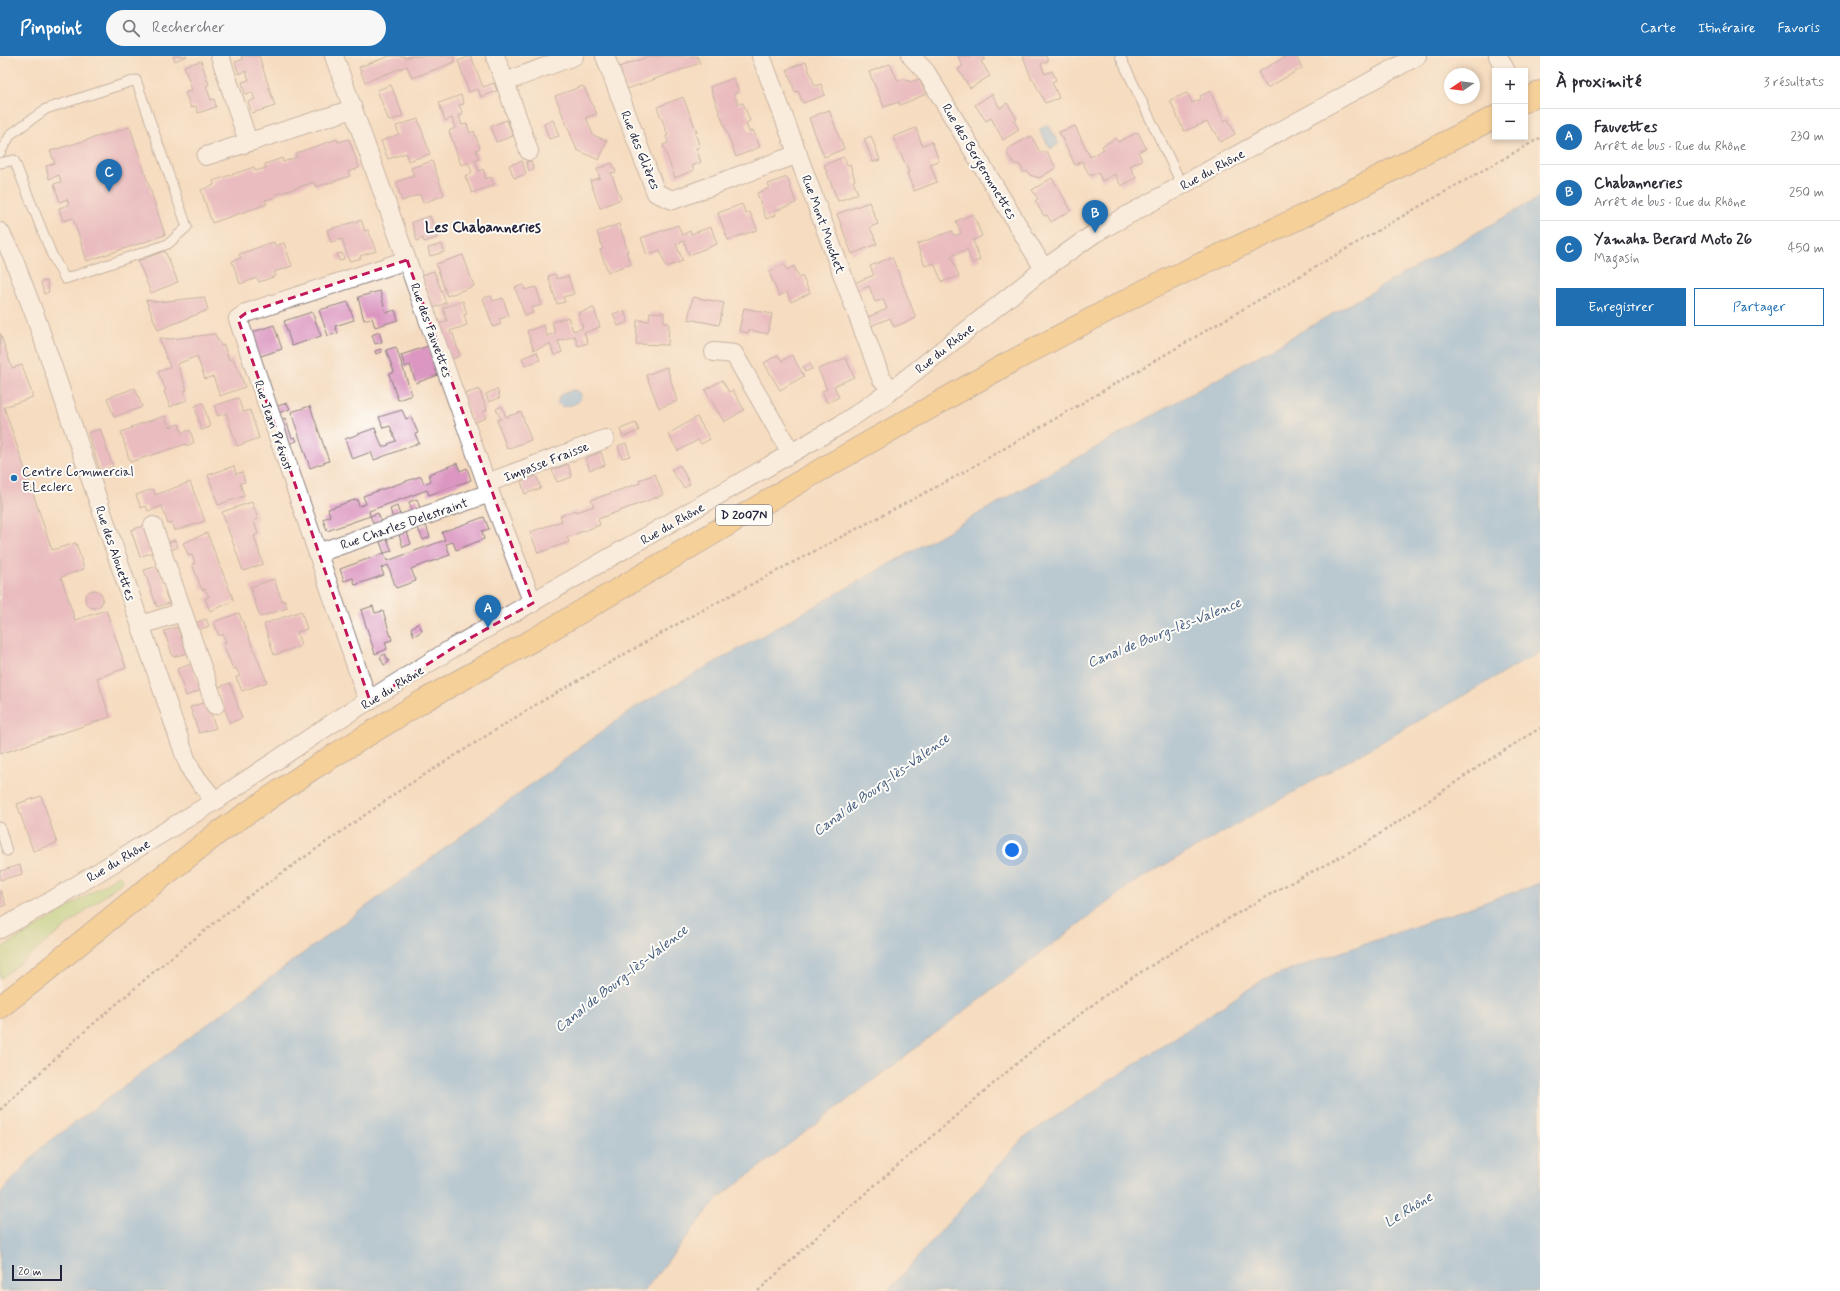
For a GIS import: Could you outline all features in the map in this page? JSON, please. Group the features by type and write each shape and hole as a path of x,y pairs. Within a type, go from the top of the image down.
{"main road":[{"path":"1528,99 1540,92"},
{"name":"D 2007N","path":"0,1007 218,833 312,769 423,701 533,640 801,481 1007,364 1146,290 1301,216 1492,119"},
{"name":"D 2007N","path":"0,1018 35,980"}],"street":[{"path":"220,56 248,142"},
{"name":"Rue des Fauvettes","path":"334,56 488,488 534,603"},
{"path":"496,56 529,151"},
{"path":"505,82 574,56"},
{"name":"Rue des Glières","path":"605,56 656,193 673,200 798,154"},
{"name":"Rue Mont Mouchet","path":"761,56 882,378 892,390"},
{"name":"Rue des Bergeronnettes","path":"911,56 926,72 1044,269"},
{"name":"Rue du Rhône","path":"0,929 46,904 215,801 331,724 456,646 534,603 842,424 892,390 1044,269 1096,233 1417,56"},
{"path":"1498,56 1504,68"},
{"path":"206,156 353,109"},
{"name":"Rue des Alouettes","path":"0,232 12,255 38,321 186,759 192,772 215,801"},
{"name":"Rue Jean Prévost","path":"370,701 365,692 238,319 246,314 407,260"},
{"path":"714,352 734,354 792,453"},
{"name":"Impasse Fraisse","path":"488,488 605,439"},
{"name":"Rue Charles Delestraint","path":"318,553 488,488"},
{"path":"153,526 215,705"},
{"path":"141,625 182,612"}],"lane":[{"path":"1120,56 1182,186"},
{"path":"0,153 11,134 46,109 136,80 187,227 168,244 65,279 52,255 14,160 0,163"},
{"path":"0,827 7,851"}],"path":[{"path":"0,1110 82,1033 157,969 239,904 405,787 510,720 695,614 957,476 1413,210 1540,138"},
{"path":"758,1291 847,1210 1035,1048 1111,991 1187,942 1279,889 1365,844 1481,765 1540,728"}],"highlighted area":[{"path":"407,260 533,603 456,646 370,701 238,319 246,313"}],"green space":[{"path":"119,875 124,880 0,979 0,949"}],"water":[{"path":"1048,124 1059,144 1051,149 1039,130"},
{"name":"Canal de Bourg-lès-Valence","path":"1540,197 1540,652 1133,883 717,1199 644,1291 0,1291 0,1194 42,1147 634,708"},
{"path":"573,390 578,391 581,394 578,402 563,407 557,403 560,395"},
{"name":"Le Rhône","path":"1540,883 1540,1291 888,1291 1023,1138 1264,979"}],"building":[{"path":"173,56 187,56 175,61"},
{"path":"241,56 259,56 275,106 252,113 248,102 255,99 252,92 245,94 242,82 249,80 246,71 239,74 235,62 242,60"},
{"path":"390,56 404,56 405,58 412,56 453,56 455,62 412,78 407,66 365,82 359,67"},
{"path":"471,56 483,87 494,83 497,91 481,97 478,89 469,92 458,61"},
{"path":"650,56 697,56 700,63 627,89 619,67"},
{"path":"958,56 983,56 985,59 981,61 990,76 970,88 958,69 963,66"},
{"path":"1023,56 1046,56 1048,61 1041,64 1045,74 1052,71 1056,80 1052,82 1059,98 1045,103 1033,79 1032,80"},
{"path":"1287,56 1296,56 1302,68 1267,88 1258,72"},
{"path":"201,61 209,85 206,86 211,100 214,99 216,107 198,113 196,106 191,108 185,93 192,90 184,66"},
{"path":"806,62 815,86 821,84 825,95 803,103 798,91 795,92 787,69"},
{"path":"890,64 898,81 904,79 911,82 919,79 926,94 900,105 899,102 884,107 869,72"},
{"path":"733,78 739,92 734,94 738,104 743,103 750,121 746,123 749,132 753,130 760,147 736,157 710,87"},
{"path":"391,85 403,116 389,121 377,90"},
{"path":"583,86 597,114 586,117 593,135 607,141 599,160 577,150 555,96"},
{"path":"1210,91 1224,121 1228,119 1235,134 1220,142 1215,131 1213,132 1207,122 1184,131 1170,100 1187,93 1192,103 1201,99 1200,96"},
{"path":"992,94 1000,108 1007,103 1017,119 1014,121 1019,130 1003,140 991,118 986,121 975,105"},
{"path":"461,95 464,104 459,105 463,114 459,116 462,125 467,124 470,133 474,131 480,148 476,150 479,159 475,160 479,171 483,169 486,179 491,177 494,185 472,193 465,176 472,173 470,167 468,163 461,165 449,131 455,128 452,118 445,121 439,103"},
{"path":"683,97 697,132 695,133 700,147 696,148 701,162 692,166 694,170 675,178 663,145 668,143 666,136 668,135 657,107"},
{"path":"829,110 844,149 824,157 809,118"},
{"path":"418,119 430,154 408,161 406,153 388,159 381,141 399,134 396,126"},
{"path":"507,120 513,136 496,142 491,126"},
{"path":"553,120 559,136 549,139 544,124"},
{"path":"1075,126 1090,157 1104,149 1102,146 1116,138 1118,142 1138,132 1146,148 1138,152 1142,160 1130,166 1136,178 1121,186 1115,174 1102,181 1098,172 1090,176 1082,161 1075,165 1059,132"},
{"path":"130,127 165,235 87,261 73,218 63,221 59,208 69,205 67,199 60,202 54,184 61,182 59,175 49,179 46,166 55,163 50,151"},
{"path":"916,128 922,145 932,142 939,161 930,164 937,182 914,191 907,173 909,172 893,137"},
{"path":"871,136 880,160 873,162 864,139"},
{"path":"1031,136 1040,152 1047,152 1056,168 1039,178 1030,175 1027,171 1024,173 1020,165 1013,163 1007,153 1009,148"},
{"path":"337,139 338,142 349,139 359,168 348,172 350,176 316,187 314,182 275,195 276,197 265,200 267,204 212,223 201,190 214,185 213,181 254,167 255,171 266,168 265,164 282,158 283,162 297,157 296,153"},
{"path":"844,157 847,165 850,164 855,180 853,181 858,194 838,201 824,165"},
{"path":"432,161 444,195 423,203 420,194 402,201 396,182 414,176 411,168"},
{"path":"522,161 526,174 514,178 509,165"},
{"path":"531,161 534,170 529,171 526,162"},
{"path":"612,163 616,172 611,173 621,199 600,208 590,181 600,178 597,169"},
{"path":"787,177 796,203 774,211 776,215 766,219 757,193 770,188 768,184"},
{"path":"1052,178 1071,210 1051,222 1047,215 1044,216 1035,201 1038,199 1032,190"},
{"path":"869,202 878,224 870,227 877,244 852,254 837,214"},
{"path":"742,204 746,214 750,212 757,230 728,240 718,213"},
{"path":"973,214 982,236 973,240 980,260 972,263 967,249 951,256 959,276 942,282 934,263 925,266 917,244 952,231 954,236 961,233 956,221"},
{"path":"430,216 437,238 424,242 423,238 417,241 412,222"},
{"path":"361,220 365,231 368,230 376,251 360,256 361,258 359,259 349,261 342,239 331,242 327,230"},
{"path":"619,224 628,252 626,252 631,264 608,272 600,250 603,249 597,232"},
{"path":"678,225 682,235 690,231 691,234 711,227 717,244 689,255 684,241 676,244 683,261 666,267 660,250 647,255 641,238"},
{"path":"274,242 275,246 284,243 292,266 274,272 276,276 259,282 257,278 240,284 232,261 241,258 239,254"},
{"path":"442,244 444,252 430,256 428,248"},
{"path":"165,251 178,282 151,293 138,261"},
{"path":"342,253 344,259 339,261 337,254"},
{"path":"463,255 474,286 447,296 436,264"},
{"path":"892,257 916,318 894,327 890,318 871,326 868,317 887,309 883,299 875,302 869,286 858,291 854,283 874,275 870,266"},
{"path":"784,264 787,270 794,266 799,278 802,276 810,293 791,302 787,292 779,296 769,272"},
{"path":"434,271 446,303 434,308 422,275"},
{"path":"555,274 557,279 568,276 574,294 563,297 565,302 557,304 548,276"},
{"path":"47,281 49,292 44,294 41,282"},
{"path":"524,285 525,290 536,287 542,305 531,308 533,313 525,316 515,287"},
{"path":"380,291 386,313 395,310 398,320 375,327 372,318 364,320 358,297"},
{"path":"491,296 493,301 503,298 509,316 499,319 501,324 493,327 483,298"},
{"path":"204,297 208,310 158,330 146,300 159,302"},
{"path":"693,297 724,303 719,325 688,319"},
{"path":"463,301 467,314 464,315 467,325 450,331 451,334 453,334 460,356 450,360 438,324 447,321 443,308"},
{"path":"348,302 354,320 335,326 338,333 328,336 319,310"},
{"path":"594,308 600,327 584,333 588,343 578,346 575,336 558,341 562,352 554,355 550,344 534,350 527,331 544,325 547,336 555,333 552,322 568,317 573,331 583,328 578,313"},
{"path":"744,308 772,314 768,334 749,330 748,333 739,331"},
{"path":"624,310 628,322 618,326 613,314"},
{"path":"312,312 321,336 292,346 284,321"},
{"path":"650,312 664,313 664,323 669,323 668,345 636,344 637,320 649,321"},
{"path":"274,325 282,349 258,357 250,333"},
{"path":"379,332 382,342 375,344 372,335"},
{"path":"0,333 12,368 22,365 33,397 4,407 52,550 76,543 84,569 61,577 75,620 106,610 126,668 97,678 110,717 0,754"},
{"path":"215,334 221,346 224,345 229,360 233,358 245,387 220,396 213,376 205,379 197,356 177,364 187,390 184,391 187,400 170,407 164,391 166,390 158,372 170,367 159,338 171,339"},
{"path":"428,346 438,375 416,383 410,365 405,367 401,355"},
{"path":"396,347 412,395 398,400 389,374 394,372 386,350"},
{"path":"381,349 382,352 376,354 375,351"},
{"path":"537,352 540,360 525,366 522,358"},
{"path":"778,355 782,361 792,355 804,376 780,390 764,363"},
{"path":"846,358 854,377 834,386 839,397 827,403 822,391 827,389 818,369"},
{"path":"810,364 812,369 805,372 803,367"},
{"path":"667,367 677,401 659,408 646,375"},
{"path":"722,380 729,392 733,390 744,410 724,422 705,390"},
{"path":"135,388 142,407 114,417 107,398"},
{"path":"479,389 487,410 483,412 486,418 473,423 462,395"},
{"path":"497,389 500,398 489,402 486,394"},
{"path":"238,398 243,412 250,410 259,438 237,446 226,413 218,416 214,406"},
{"path":"203,403 210,427 201,430 195,406"},
{"path":"287,403 290,409 278,413 275,407"},
{"path":"310,406 329,461 310,468 291,412"},
{"path":"502,406 506,417 521,412 531,440 507,449 497,420 501,419 496,409"},
{"path":"402,410 406,419 411,417 418,433 415,434 419,443 374,460 371,452 352,459 345,439 375,428 382,447 389,445 388,444 396,441 390,426 383,428 379,417"},
{"path":"165,416 169,427 179,424 182,433 190,430 194,442 187,446 186,444 130,462 121,432 132,428 131,427"},
{"path":"697,417 710,439 701,444 698,440 678,451 668,434"},
{"path":"285,418 292,438 295,437 297,441 288,444 280,420"},
{"path":"636,423 639,431 623,437 620,429"},
{"path":"100,429 113,467 100,471 88,433"},
{"path":"626,443 630,456 622,458 618,446"},
{"path":"601,452 605,465 590,470 585,458"},
{"path":"457,463 460,471 467,468 471,480 429,495 427,490 369,511 370,516 327,531 323,519 330,516 328,509 357,499 359,506 366,504 363,496 421,476 424,484 431,481 429,474"},
{"path":"568,464 572,477 557,482 552,470"},
{"path":"680,465 690,484 684,488 671,470"},
{"path":"234,466 236,474 242,472 245,482 240,483 244,496 218,505 208,475"},
{"path":"655,474 663,495 598,519 600,525 567,537 569,542 538,553 530,532 562,521 560,516 576,510 577,512 594,506 591,500 640,483 639,480"},
{"path":"536,476 541,488 525,494 521,481"},
{"path":"190,482 205,521 174,531 172,523 168,524 162,506 148,511 146,506 141,508 136,495 153,489 155,495"},
{"path":"417,499 421,511 413,514 409,502"},
{"path":"252,502 258,519 254,521 258,534 254,536 263,564 243,571 222,512"},
{"path":"397,506 401,518 394,521 390,509"},
{"path":"378,513 382,525 375,527 370,516"},
{"path":"484,517 489,529 482,531 484,539 456,550 453,542 446,544 450,555 411,569 416,581 396,588 388,565 381,568 384,575 355,585 353,578 344,581 340,569 384,553 387,561 445,540 442,532"},
{"path":"426,525 430,537 423,540 418,528"},
{"path":"143,526 153,552 140,557 131,530"},
{"path":"407,532 411,544 403,547 399,535"},
{"path":"207,533 234,601 210,611 205,598 209,597 205,589 202,590 192,564 195,563 192,555 189,556 183,543"},
{"path":"387,539 392,551 384,553 380,542"},
{"path":"175,540 178,547 168,551 165,544"},
{"path":"158,566 168,592 165,592 169,603 157,607 144,570"},
{"path":"274,579 282,601 285,601 287,608 260,617 250,587"},
{"path":"94,590 100,593 103,599 100,605 94,608 88,605 85,599 88,593"},
{"path":"373,606 375,613 383,611 392,640 385,642 387,649 375,654 361,610"},
{"path":"301,611 307,629 297,632 301,646 274,655 264,624"},
{"path":"239,613 267,682 242,691 236,677 240,676 236,668 233,669 223,644 226,642 223,634 219,636 214,622"},
{"path":"206,619 209,626 198,630 195,623"},
{"path":"419,623 422,631 414,636 411,628"},
{"path":"177,627 187,653 173,657 164,631"},
{"path":"385,654 389,662 384,665 380,657"},
{"path":"191,664 201,690 186,696 177,669"},
{"path":"230,683 242,718 230,723 217,688"},
{"path":"206,702 216,728 199,733 190,707"},
{"path":"41,796 57,843 33,851 17,804"},
{"path":"20,865 22,874 0,880 0,871"},
{"path":"0,890 6,905 0,907"}],"place":[{"name":"Yamaha Berard Moto 26","path":"109,192"},
{"name":"Chabanneries","path":"1095,233"},
{"name":"Centre Commercial E.Leclerc","path":"14,478"},
{"name":"Fauvettes","path":"488,628"}],"district":[{"name":"Les Chabanneries","path":"483,227"}]}
